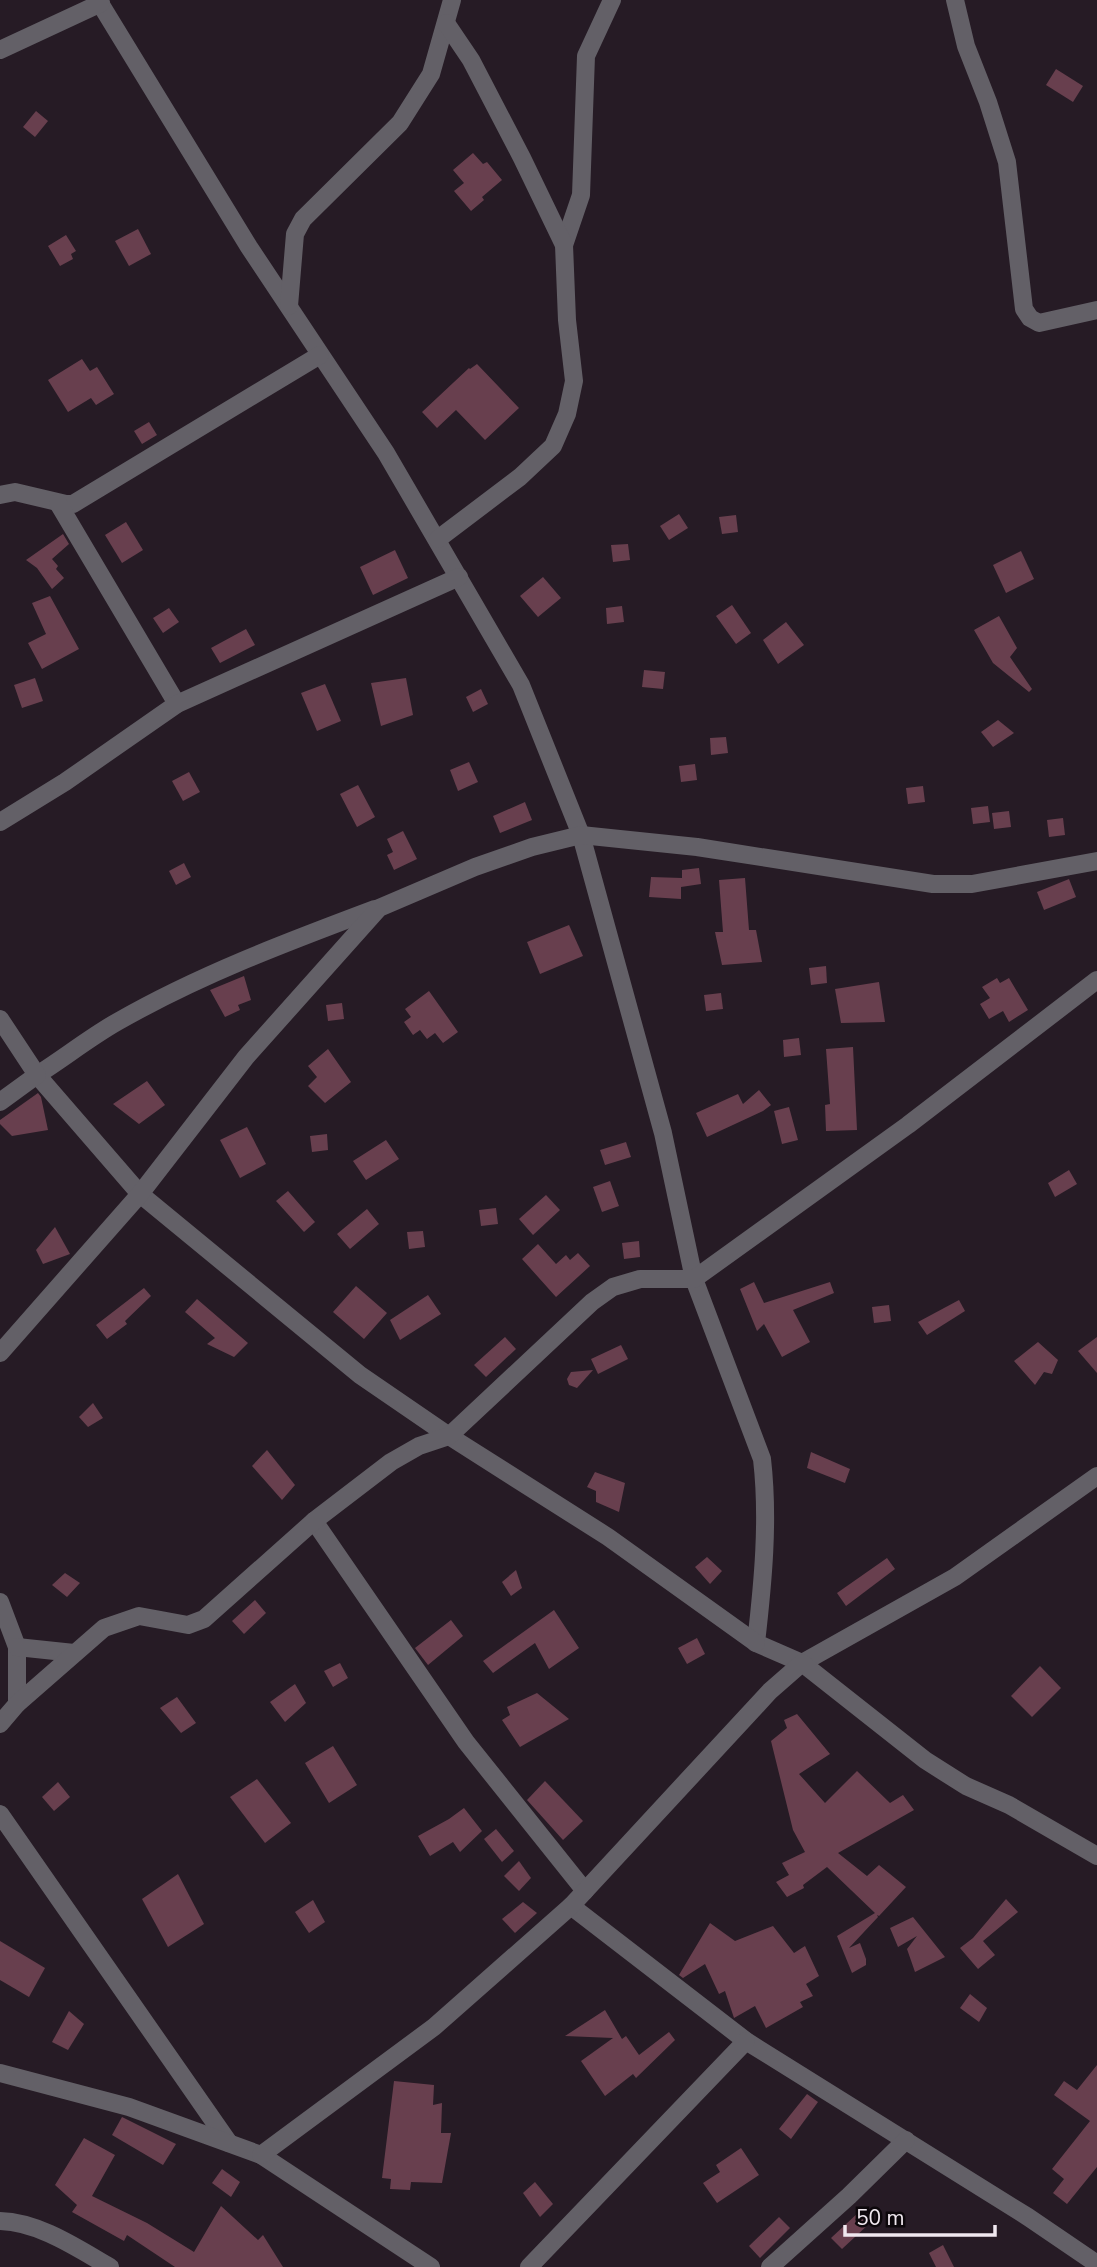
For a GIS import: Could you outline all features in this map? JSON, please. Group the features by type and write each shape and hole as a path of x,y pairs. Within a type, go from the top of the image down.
{"street":[{"path":"289,306 295,234 303,219 400,123 431,74 452,0"},
{"path":"438,539 520,477 553,446 567,414 573,381 564,246 581,195 586,56 612,0"},
{"path":"955,0 966,46 1007,162 1024,309 1030,318 1039,323 1097,310"},
{"path":"0,50 99,2 249,247 386,453 521,685 581,835 663,1133 694,1279 762,1459 765,1481 765,1564 756,1643"},
{"path":"446,23 471,60 564,246"},
{"path":"0,495 15,492 73,504 320,355"},
{"path":"58,503 177,704"},
{"path":"0,822 65,782 177,704 459,577"},
{"path":"0,1102 115,1023 166,996 271,948 379,908 475,867 532,847 581,835 697,847 933,884 972,884 1097,861"},
{"path":"0,1353 140,1194 246,1057 379,908"},
{"path":"0,1724 17,1704 104,1628 139,1616 188,1625 204,1619 314,1521 391,1462 418,1446 449,1436 592,1302 612,1287 640,1279 694,1279 908,1125 1097,981"},
{"path":"0,1019 37,1075 140,1194 360,1376 608,1537 756,1643 802,1663 925,1760 965,1786 1009,1805 1097,1856"},
{"path":"261,2155 434,2028 571,1906 770,1691 802,1663 955,1577 1097,1476"},
{"path":"314,1521 466,1742 584,1891"},
{"path":"0,1602 17,1647 17,1704"},
{"path":"17,1647 74,1653"},
{"path":"0,1814 229,2143"},
{"path":"571,1906 746,2041 1028,2217 1097,2264"},
{"path":"529,2267 746,2041"},
{"path":"0,2073 129,2107 261,2155 431,2267"},
{"path":"770,2267 906,2140"},
{"path":"0,2221 20,2222 110,2267"}],"building":[{"path":"1056,69 1083,86 1073,102 1046,85"},
{"path":"36,111 48,121 35,137 23,127"},
{"path":"473,153 483,164 487,162 502,180 482,197 484,200 471,211 454,191 464,183 453,170"},
{"path":"138,229 151,254 129,266 115,241"},
{"path":"66,235 76,251 71,254 73,259 60,266 48,246"},
{"path":"82,359 90,371 97,367 114,394 96,405 91,398 68,412 48,380"},
{"path":"477,364 519,408 485,440 456,410 437,428 422,412 469,368"},
{"path":"149,422 157,435 142,444 134,431"},
{"path":"679,514 688,528 669,540 660,526"},
{"path":"736,515 738,532 722,534 719,517"},
{"path":"126,522 143,550 122,563 105,535"},
{"path":"63,534 69,544 52,559 64,578 52,589 37,568 26,560"},
{"path":"628,544 630,560 613,562 611,545"},
{"path":"395,550 408,578 373,595 360,567"},
{"path":"1021,551 1034,579 1006,593 993,565"},
{"path":"543,577 561,598 538,617 520,596"},
{"path":"50,596 79,649 42,669 28,643 46,634 32,603"},
{"path":"732,605 751,633 736,644 716,616"},
{"path":"622,606 624,622 607,624 606,608"},
{"path":"169,608 179,622 163,633 153,618"},
{"path":"999,616 1017,648 1010,657 1032,689 1029,692 993,663 974,630"},
{"path":"786,622 804,645 778,664 763,640"},
{"path":"246,629 255,645 220,663 211,648"},
{"path":"644,670 665,672 663,689 642,687"},
{"path":"35,678 43,701 22,708 14,685"},
{"path":"406,678 413,715 381,726 371,683"},
{"path":"325,684 341,721 317,731 301,693"},
{"path":"481,689 488,704 473,712 466,697"},
{"path":"998,720 1014,733 993,747 981,732"},
{"path":"726,737 728,753 711,755 710,738"},
{"path":"469,762 478,782 458,791 450,770"},
{"path":"695,764 697,780 681,782 679,766"},
{"path":"189,772 200,792 183,801 172,781"},
{"path":"358,785 375,817 357,827 340,794"},
{"path":"923,786 925,802 908,804 906,788"},
{"path":"525,802 532,820 500,833 493,816"},
{"path":"988,806 990,822 973,824 971,808"},
{"path":"1009,811 1011,827 994,829 992,813"},
{"path":"1063,818 1065,835 1049,837 1047,820"},
{"path":"403,831 417,859 394,870 387,855 393,852 387,839"},
{"path":"184,863 191,877 176,885 169,871"},
{"path":"699,868 701,884 681,887 681,899 649,897 651,877 682,878 682,870"},
{"path":"745,878 749,930 756,930 762,962 722,965 715,932 723,932 719,880"},
{"path":"1069,879 1076,897 1044,910 1037,892"},
{"path":"569,925 583,956 540,974 527,942"},
{"path":"826,966 827,983 811,985 809,968"},
{"path":"244,976 251,1000 238,1005 240,1010 225,1017 210,990"},
{"path":"997,978 1000,983 1009,978 1028,1010 1009,1022 1003,1011 989,1019 980,1004 990,998 982,987"},
{"path":"879,982 885,1022 841,1023 835,989"},
{"path":"429,991 458,1032 443,1043 435,1033 427,1039 420,1030 413,1035 404,1022 411,1017 405,1009"},
{"path":"721,993 723,1009 706,1011 704,995"},
{"path":"342,1003 344,1019 328,1021 326,1005"},
{"path":"799,1038 801,1055 784,1057 783,1040"},
{"path":"853,1047 857,1130 826,1131 825,1105 830,1104 826,1049"},
{"path":"328,1049 351,1082 325,1103 308,1086 317,1077 308,1066"},
{"path":"147,1081 165,1105 139,1124 113,1104"},
{"path":"759,1090 771,1105 707,1137 696,1113 738,1094 743,1104"},
{"path":"38,1093 48,1130 12,1136 0,1124 0,1120"},
{"path":"789,1107 798,1140 782,1144 774,1111"},
{"path":"247,1127 266,1164 240,1178 220,1140"},
{"path":"327,1134 328,1150 312,1152 310,1136"},
{"path":"386,1140 399,1159 366,1180 353,1161"},
{"path":"626,1142 631,1157 605,1165 600,1150"},
{"path":"1069,1170 1077,1184 1055,1197 1048,1183"},
{"path":"610,1181 619,1206 602,1212 593,1187"},
{"path":"288,1191 315,1222 304,1232 276,1201"},
{"path":"546,1195 560,1210 533,1235 519,1219"},
{"path":"496,1208 498,1224 481,1226 479,1210"},
{"path":"367,1209 379,1224 350,1249 337,1234"},
{"path":"55,1227 70,1254 43,1264 36,1250"},
{"path":"423,1231 425,1247 409,1249 407,1232"},
{"path":"639,1241 640,1257 624,1259 622,1243"},
{"path":"538,1244 556,1264 566,1255 570,1260 578,1253 590,1266 556,1297 522,1259"},
{"path":"754,1282 764,1303 830,1282 834,1293 793,1310 810,1342 782,1357 764,1324 757,1331 740,1289"},
{"path":"356,1286 387,1313 364,1339 333,1312"},
{"path":"144,1288 151,1296 125,1321 127,1324 107,1339 96,1325"},
{"path":"428,1295 441,1314 400,1340 390,1320"},
{"path":"197,1299 248,1343 234,1357 207,1344 215,1338 185,1312"},
{"path":"959,1300 965,1311 927,1335 918,1322"},
{"path":"889,1305 891,1321 874,1323 872,1307"},
{"path":"505,1337 516,1349 486,1377 474,1365"},
{"path":"1097,1337 1097,1373 1078,1351"},
{"path":"1038,1342 1058,1360 1052,1374 1044,1372 1035,1385 1014,1361"},
{"path":"621,1345 628,1359 598,1374 591,1359"},
{"path":"593,1370 577,1388 569,1385 567,1379 571,1372"},
{"path":"93,1403 103,1418 88,1427 79,1417"},
{"path":"267,1450 295,1485 282,1500 252,1466"},
{"path":"811,1452 850,1469 845,1483 807,1468"},
{"path":"595,1472 625,1483 619,1512 596,1502 596,1491 587,1487"},
{"path":"707,1557 722,1571 710,1584 695,1567"},
{"path":"887,1558 895,1569 846,1606 837,1593"},
{"path":"516,1570 522,1588 511,1596 502,1582"},
{"path":"65,1573 80,1583 67,1597 52,1585"},
{"path":"255,1600 266,1613 244,1634 232,1621"},
{"path":"554,1610 579,1648 549,1669 535,1643 493,1673 483,1661"},
{"path":"451,1620 463,1636 428,1665 415,1648"},
{"path":"697,1638 705,1654 687,1664 678,1648"},
{"path":"340,1663 348,1678 333,1687 324,1671"},
{"path":"1040,1666 1061,1688 1032,1717 1011,1696"},
{"path":"295,1684 306,1703 285,1722 270,1702"},
{"path":"537,1693 569,1719 520,1747 502,1720 510,1715 507,1707"},
{"path":"177,1697 196,1723 181,1733 160,1708"},
{"path":"797,1714 830,1754 799,1774 825,1803 857,1771 890,1803 903,1795 914,1810 838,1853 867,1876 879,1865 906,1887 849,1948 860,1943 866,1959 866,1965 852,1973 837,1936 875,1913 827,1867 803,1885 804,1888 787,1897 776,1882 789,1875 782,1863 805,1852 793,1830 771,1741 787,1728 784,1720"},
{"path":"333,1746 357,1785 329,1803 305,1763"},
{"path":"257,1779 291,1823 265,1843 230,1797"},
{"path":"545,1781 583,1821 563,1840 527,1800"},
{"path":"58,1782 70,1797 54,1811 42,1797"},
{"path":"464,1808 482,1831 460,1852 453,1842 430,1856 418,1836"},
{"path":"496,1829 514,1851 502,1862 484,1839"},
{"path":"519,1861 531,1878 519,1891 504,1876"},
{"path":"178,1874 204,1924 168,1947 142,1899"},
{"path":"1006,1899 1018,1912 983,1941 995,1955 978,1969 960,1948 973,1938"},
{"path":"313,1900 325,1922 309,1933 295,1912"},
{"path":"523,1902 537,1913 515,1933 502,1919"},
{"path":"913,1917 945,1957 915,1972 907,1949 917,1936 898,1947 890,1928"},
{"path":"710,1923 735,1941 773,1926 794,1953 805,1946 819,1976 806,1984 813,1996 800,2002 803,2007 766,2028 755,2006 734,2018 725,1991 719,1994 705,1964 683,1978 679,1975"},
{"path":"0,1941 45,1968 29,1997 0,1980"},
{"path":"970,1994 987,2008 979,2022 960,2008"},
{"path":"605,2010 622,2039 626,2036 639,2055 669,2032 675,2040 636,2078 633,2074 605,2096 581,2061 613,2038 565,2036"},
{"path":"69,2011 84,2024 68,2050 52,2042"},
{"path":"1097,2065 1097,2167 1067,2204 1053,2193 1064,2179 1052,2169 1090,2121 1054,2095 1064,2081 1077,2090"},
{"path":"394,2081 434,2085 433,2105 442,2103 441,2133 451,2133 442,2183 411,2182 410,2190 390,2189 391,2179 382,2178"},
{"path":"807,2094 818,2102 791,2139 779,2129"},
{"path":"122,2117 176,2144 163,2165 112,2135"},
{"path":"84,2138 115,2155 92,2196 147,2223 194,2252 221,2206 258,2240 263,2235 283,2267 175,2267 127,2235 124,2241 72,2212 77,2205 55,2185"},
{"path":"741,2148 759,2175 717,2203 703,2183 720,2172 716,2165"},
{"path":"222,2169 240,2182 231,2197 212,2183"},
{"path":"535,2182 553,2204 540,2217 523,2193"},
{"path":"859,2212 870,2223 842,2249 831,2238"},
{"path":"779,2217 790,2228 760,2258 749,2246"},
{"path":"943,2245 954,2267 936,2267 929,2253"}]}
